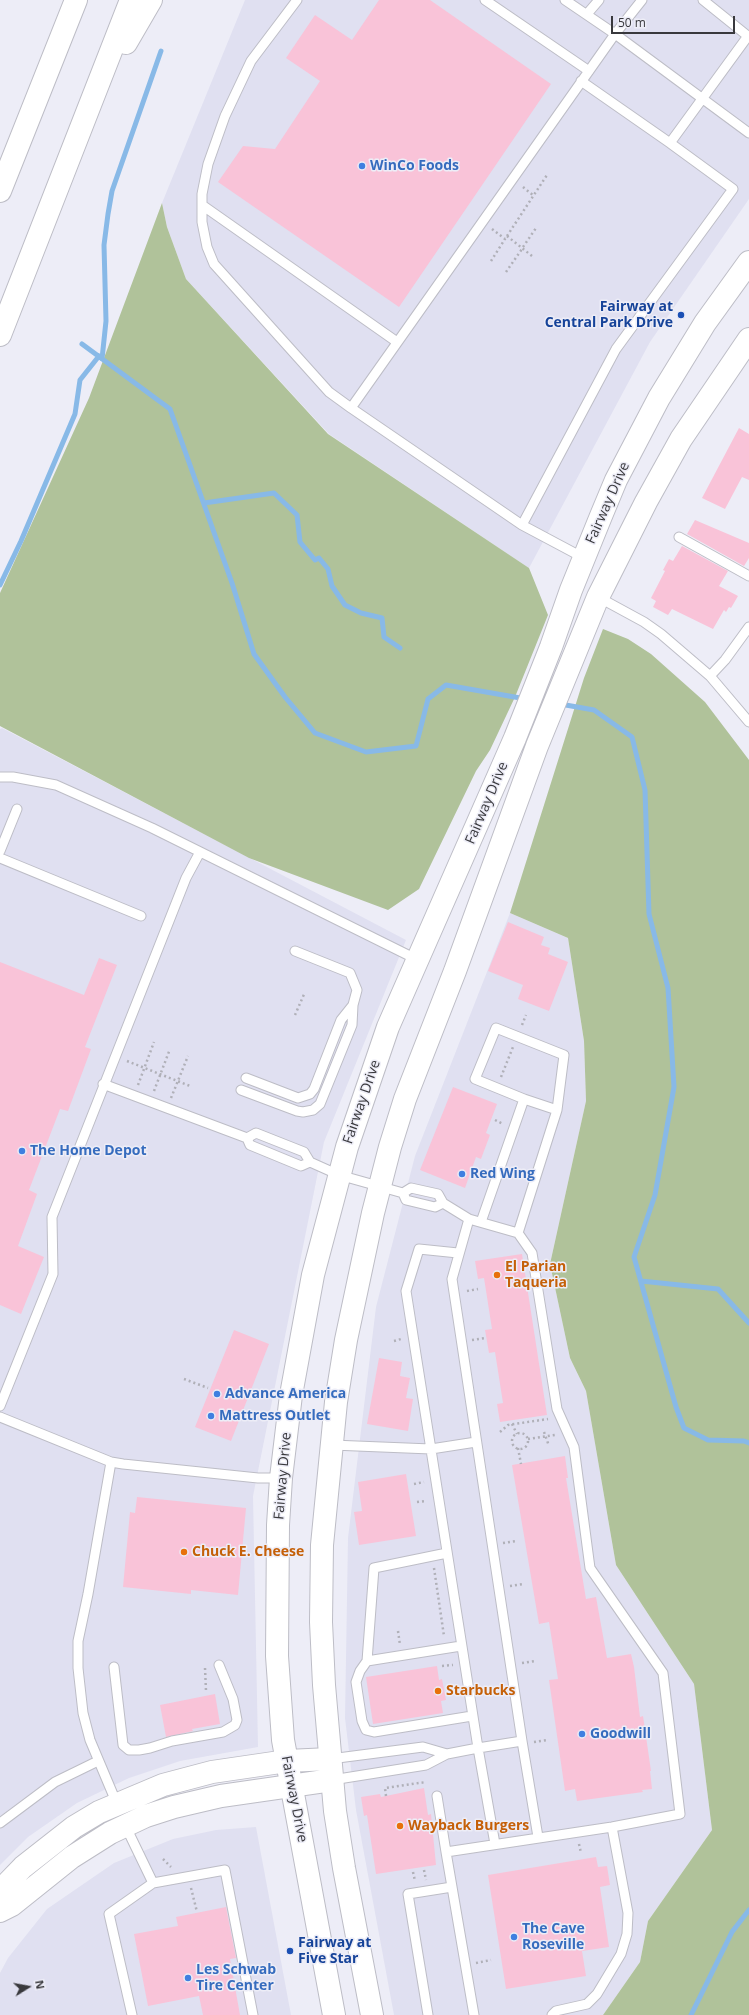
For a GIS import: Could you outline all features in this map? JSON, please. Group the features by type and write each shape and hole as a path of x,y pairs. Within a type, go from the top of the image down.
{"main road":[{"path":"44,82 68,0"},
{"path":"0,191 76,0"},
{"path":"0,335 131,0"},
{"path":"91,104 151,0"},
{"name":"Fairway Drive","path":"334,2015 283,1740 277,1656 278,1525 281,1478 291,1395 305,1316 322,1237 355,1122 388,1027 515,738 584,558 616,480 646,422 705,323 749,262"},
{"name":"Fairway Drive","path":"372,2015 344,1868 331,1770 322,1661 321,1615 322,1545 330,1445 346,1340 380,1187 405,1099 455,971 537,746 598,597 646,502 681,439 749,339"},
{"path":"0,1891 22,1867 74,1827 117,1804 163,1785 212,1772 287,1761 331,1770"},
{"path":"0,1911 12,1905 72,1857 125,1825 146,1816 199,1800 292,1786 331,1770"}],"lane":[{"path":"297,0 251,61 225,116 208,164 202,194 202,222 207,247 214,264 329,392 522,525 584,558"},
{"path":"485,0 589,71"},
{"path":"565,0 615,34 749,133"},
{"path":"587,14 599,0"},
{"path":"351,408 581,81 642,0"},
{"path":"670,143 748,36 703,0"},
{"path":"522,525 616,349 733,190 670,143 581,81"},
{"path":"202,205 397,342"},
{"path":"679,538 749,576"},
{"path":"598,597 644,622 710,676 749,722"},
{"path":"710,676 725,660 749,627"},
{"path":"0,777 13,777 56,785 152,828 418,960"},
{"path":"0,851 17,809"},
{"path":"0,1406 53,1274 52,1217 103,1084 186,878 200,852"},
{"path":"0,858 141,916"},
{"path":"241,1090 297,1111 308,1112 317,1107 320,1104 352,1025 353,1004 357,985 350,973 296,950"},
{"path":"246,1078 298,1098 310,1094 314,1089 341,1020 353,1004"},
{"path":"518,1233 557,1110 564,1055 496,1028 475,1079 524,1099 557,1110"},
{"path":"103,1084 247,1138 250,1146 301,1166 310,1162"},
{"path":"481,1222 524,1099"},
{"path":"247,1138 256,1133 304,1152 310,1162 339,1175 403,1193 411,1188 438,1194 443,1203 469,1219 518,1233 532,1253 557,1410 574,1447 590,1568 663,1673 680,1814 612,1827 446,1852"},
{"path":"403,1193 406,1200 421,1204 435,1207 443,1203"},
{"path":"469,1219 458,1252 452,1279 538,1837"},
{"path":"458,1252 419,1250 406,1291 472,1716 495,1844"},
{"path":"0,1417 111,1462 136,1466 258,1478 281,1478"},
{"path":"330,1445 431,1449 476,1442"},
{"path":"111,1462 88,1594 78,1641 78,1668 82,1713 98,1761 117,1804"},
{"path":"447,1553 374,1568 367,1661 360,1671 356,1682 362,1721 366,1730 374,1732 472,1716"},
{"path":"367,1661 461,1646"},
{"path":"114,1667 123,1745 129,1750 139,1750 172,1741 223,1732 235,1725 237,1720 233,1700 219,1665"},
{"path":"331,1770 426,1765 447,1754 522,1741"},
{"path":"331,1770 423,1747 447,1754"},
{"path":"0,1823 55,1782 98,1761"},
{"path":"437,1796 474,2015"},
{"path":"125,1825 153,1884"},
{"path":"552,2015 556,2011 588,2004 597,1994 621,1954 627,1934 628,1913 612,1827"},
{"path":"132,2015 109,1914 153,1884 226,1870 253,2015"},
{"path":"428,2015 408,1894 452,1887"}],"path":[{"path":"491,261 547,175"},
{"path":"482,222 532,256"},
{"path":"506,272 536,228"},
{"path":"295,1015 305,992"},
{"path":"497,1088 526,1015"},
{"path":"134,1096 154,1042"},
{"path":"150,1102 170,1049"},
{"path":"115,1056 190,1086"},
{"path":"166,1108 188,1056"},
{"path":"184,1379 208,1388"},
{"path":"500,1432 508,1425 512,1424 560,1417"},
{"path":"512,1424 517,1434"},
{"path":"544,1432 550,1446"},
{"path":"520,1464 518,1448 512,1442 512,1438 517,1434 522,1433 528,1439"},
{"path":"528,1439 567,1433"},
{"path":"518,1448 526,1446 528,1439"},
{"path":"432,1556 445,1638 448,1648"},
{"path":"205,1665 206,1691"},
{"path":"386,1796 385,1788 426,1782"}],"shaded area":[{"path":"245,0 749,0 749,199 650,342 529,568 329,434 186,279 167,227 162,203"},
{"path":"2,728 406,940 324,1142 253,1496 258,1747 180,1761 129,1778 77,1803 28,1837 0,1865 0,729"},
{"path":"510,913 568,938 584,1041 586,1101 550,1264 570,1358 586,1391 616,1565 694,1684 712,1830 648,1921 640,1962 603,2015 394,2015 356,1810 345,1718 348,1538 376,1307 415,1156"},
{"path":"256,1827 291,2015 0,2015 0,1973 8,1958 47,1909 114,1863 173,1839 216,1830"}],"green space":[{"path":"162,203 167,227 186,279 328,434 529,568 548,615 515,697 490,750 476,771 419,889 388,910 249,858 0,726 0,593 89,398"},
{"path":"603,629 628,639 651,654 705,702 749,760 749,2015 603,2015 640,1962 648,1921 712,1830 694,1684 616,1565 586,1391 570,1358 550,1264 586,1101 584,1041 568,938 510,913 584,678"}],"building":[{"name":"WinCo Foods","path":"379,0 430,0 551,84 399,307 218,182 243,146 275,149 320,81 286,58 315,15 352,40"},
{"path":"739,428 749,434 749,480 742,477 725,509 702,498"},
{"path":"695,520 749,543 749,558 744,566 687,534"},
{"path":"682,546 728,571 719,586 738,596 731,608 729,607 726,612 724,610 713,629 672,609 668,615 653,607 656,601 651,598 665,571 663,570 669,559 673,561"},
{"path":"508,922 544,937 541,945 550,948 548,954 568,962 549,1011 518,999 523,985 488,971"},
{"name":"The Home Depot","path":"99,958 117,965 85,1047 91,1049 68,1111 60,1109 29,1190 37,1194 18,1246 44,1257 21,1314 0,1305 0,962 84,995"},
{"path":"453,1087 497,1104 486,1133 490,1135 481,1159 476,1157 465,1188 420,1170"},
{"path":"522,1254 547,1415 500,1422 497,1404 503,1403 495,1352 489,1353 485,1330 492,1329 484,1278 478,1279 475,1261"},
{"path":"234,1330 269,1344 231,1441 195,1427"},
{"path":"379,1358 402,1362 400,1376 410,1378 406,1398 413,1399 408,1431 367,1424"},
{"path":"565,1456 568,1478 566,1478 586,1599 596,1597 607,1658 631,1654 640,1717 643,1716 651,1771 652,1789 642,1790 643,1792 577,1801 575,1789 565,1791 549,1680 558,1679 549,1622 539,1624 512,1465"},
{"path":"406,1474 416,1536 359,1545 354,1512 362,1511 358,1482"},
{"name":"Chuck E. Cheese","path":"137,1497 246,1508 238,1595 191,1590 191,1594 123,1587 130,1512 135,1513"},
{"path":"437,1666 439,1680 442,1679 446,1700 441,1701 443,1713 373,1724 366,1677"},
{"path":"215,1694 220,1724 192,1729 193,1731 166,1737 160,1705"},
{"name":"Wayback Burgers","path":"424,1788 428,1815 431,1814 436,1865 376,1874 367,1815 364,1816 361,1797 380,1794 381,1797"},
{"path":"596,1857 598,1867 607,1866 610,1885 600,1887 609,1947 582,1951 586,1976 506,1989 488,1875"},
{"name":"Les Schwab Tire Center","path":"226,1907 236,1958 230,1959 240,2015 203,2015 199,1996 148,2006 134,1934 178,1926 176,1917"}],"waterway":[{"path":"102,359 106,321 104,245 112,191 161,51"},
{"path":"82,344 170,409 232,583 254,654 285,697 315,733 366,752 416,746 428,699 446,685 526,699"},
{"path":"0,585 21,541 75,414 80,380 99,356"},
{"path":"204,503 274,493 297,515 300,542 315,560 319,558 328,569 332,586 345,605 361,613 382,618 384,637 400,648"},
{"path":"560,704 594,710 632,737 645,790 649,914 668,988 674,1087 655,1195 634,1257 676,1407 684,1428 708,1440 744,1441 749,1443"},
{"path":"641,1281 718,1289 749,1323"},
{"path":"691,2015 732,1932 749,1910"}],"place":[{"name":"WinCo Foods","path":"362,166"},
{"name":"Fairway at Central Park Drive","path":"681,315"},
{"name":"The Home Depot","path":"22,1151"},
{"name":"Red Wing","path":"462,1174"},
{"name":"El Parian Taqueria","path":"497,1275"},
{"name":"Advance America","path":"217,1394"},
{"name":"Mattress Outlet","path":"211,1416"},
{"name":"Chuck E. Cheese","path":"184,1552"},
{"name":"Starbucks","path":"438,1691"},
{"name":"Goodwill","path":"582,1734"},
{"name":"Wayback Burgers","path":"400,1826"},
{"name":"The Cave Roseville","path":"514,1937"},
{"name":"Fairway at Five Star","path":"290,1951"},
{"name":"Les Schwab Tire Center","path":"188,1978"}]}
